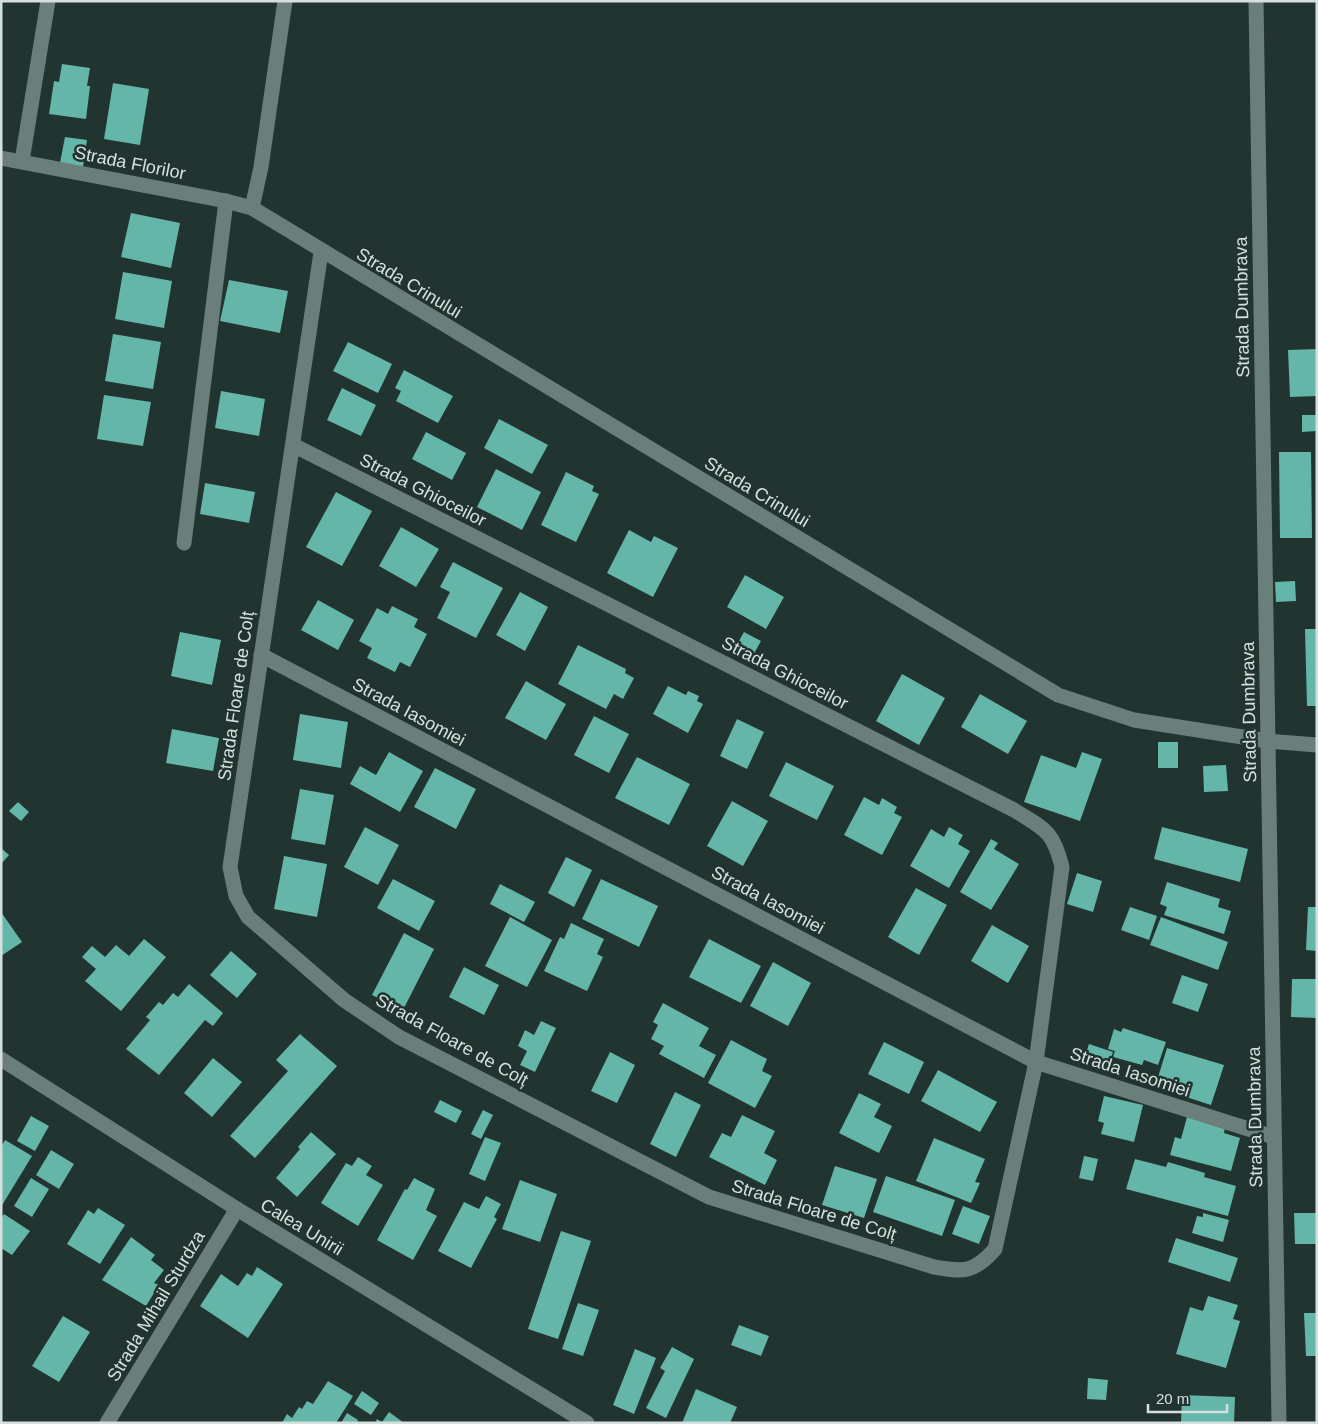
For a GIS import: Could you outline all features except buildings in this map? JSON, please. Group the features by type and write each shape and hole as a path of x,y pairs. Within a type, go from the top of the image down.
{"street":[{"path":"22,161 48,1"},
{"path":"252,208 261,167 285,1"},
{"name":"Strada Dumbrava","path":"1256,1 1279,1423"},
{"name":"Strada Florilor","path":"1,158 226,201 252,208"},
{"path":"184,543 226,201"},
{"name":"Strada Crinului","path":"252,208 321,252 1058,695 1134,720 1268,741 1317,745"},
{"name":"Strada Floare de Colț","path":"321,252 230,867 236,896 248,917 344,1000 399,1037 709,1197 934,1267 959,1271 972,1269 984,1262 995,1248 1036,1062"},
{"name":"Strada Ghioceilor","path":"293,445 1014,810 1049,832 1057,848 1062,867 1036,1062"},
{"name":"Strada Iasomiei","path":"261,655 1036,1062 1274,1137"},
{"name":"Calea Unirii","path":"1,1059 237,1210 587,1423"},
{"name":"Strada Mihail Sturdza","path":"107,1423 237,1210"}]}
